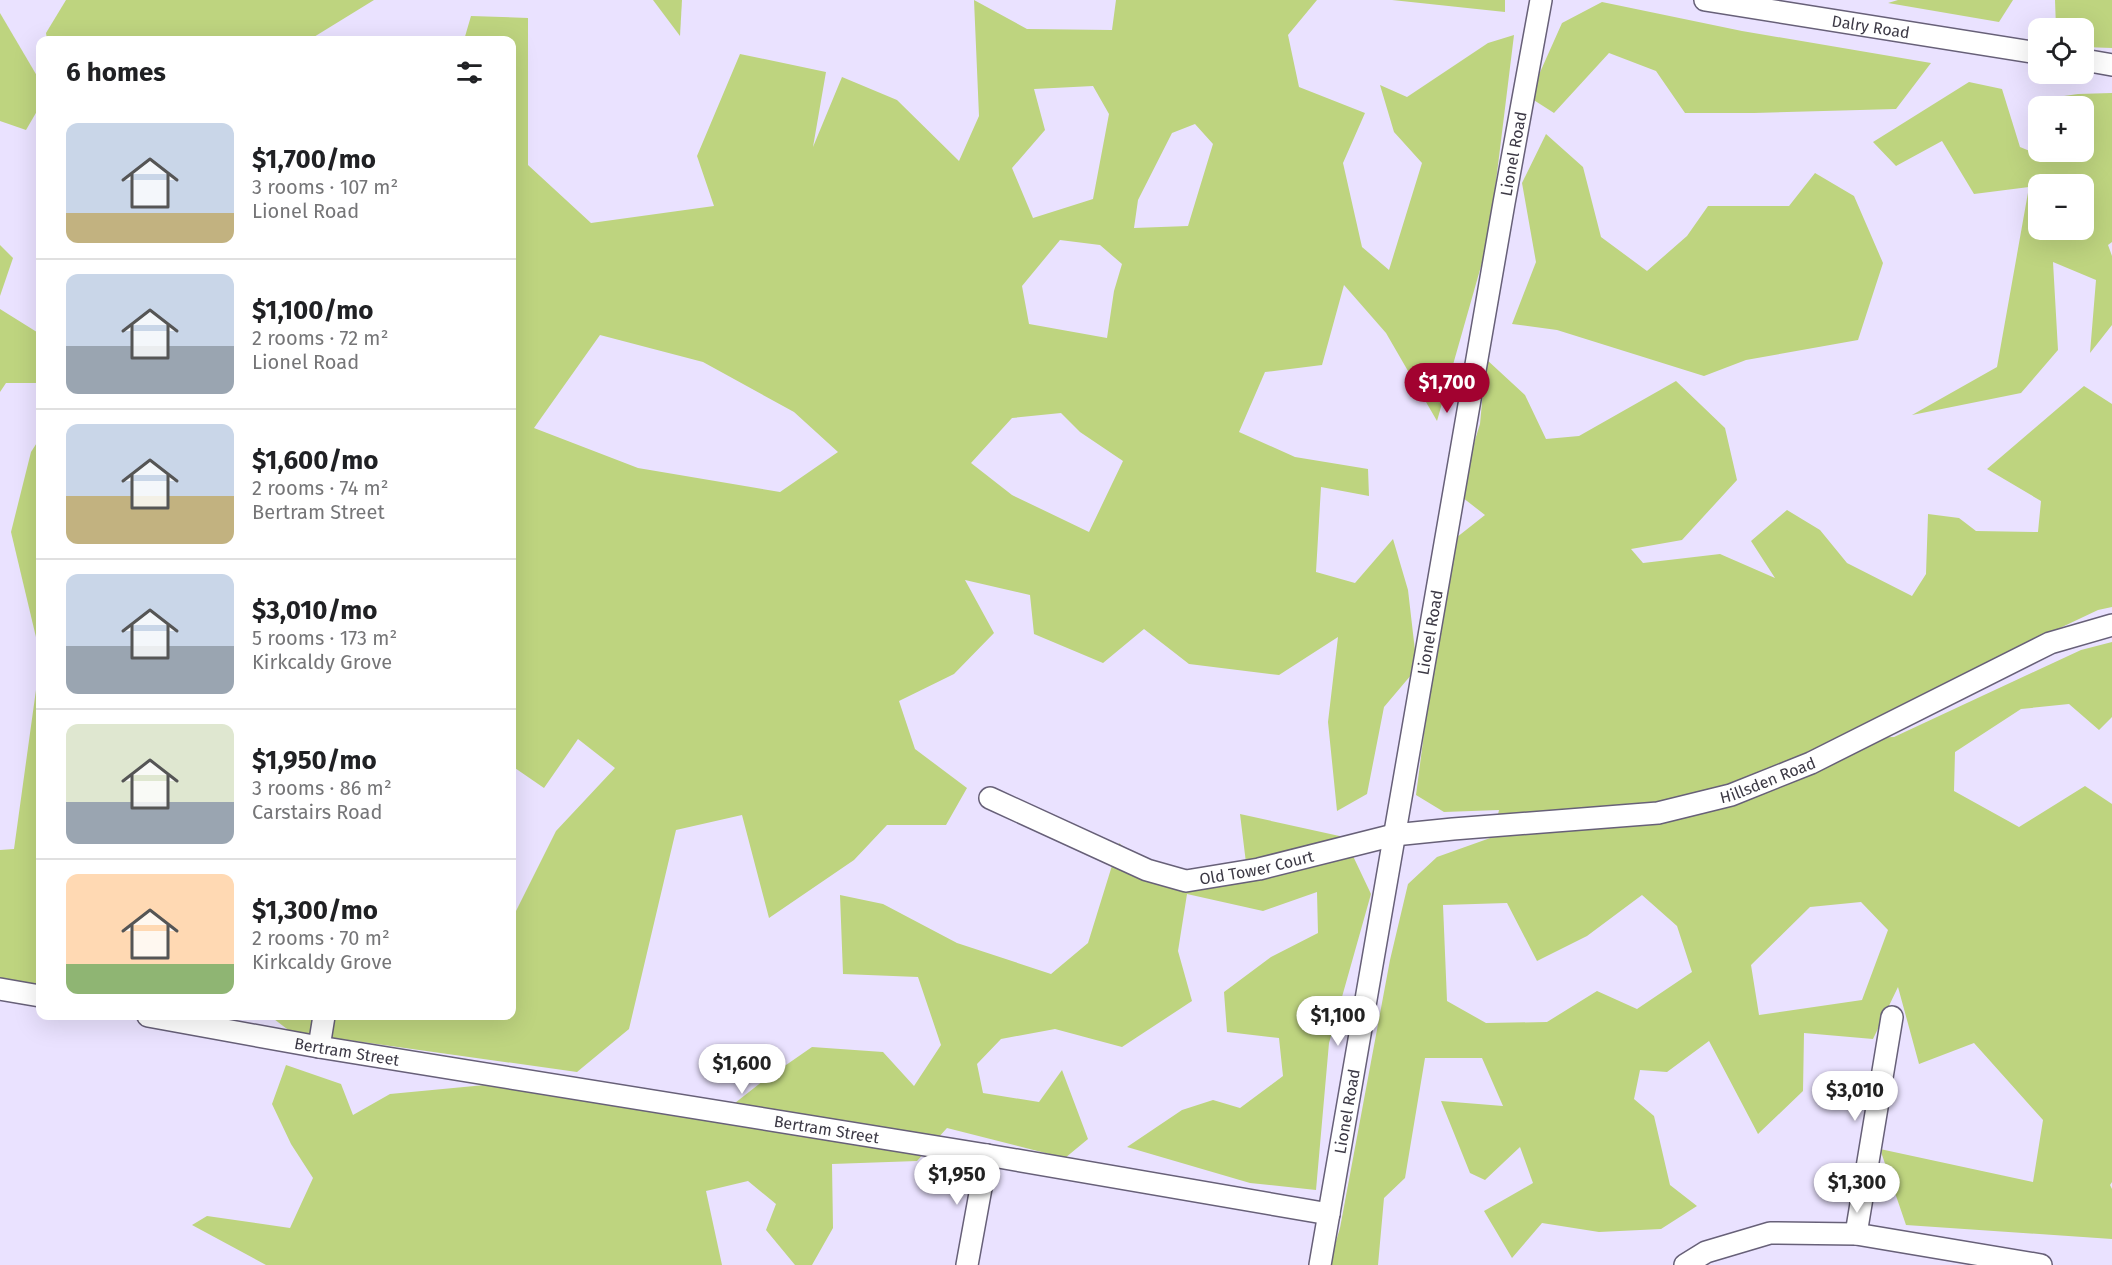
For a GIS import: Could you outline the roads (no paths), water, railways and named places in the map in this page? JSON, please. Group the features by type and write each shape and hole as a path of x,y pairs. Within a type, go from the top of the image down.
{"street":[{"name":"Lionel Road","path":"1320,1265 1541,0"},
{"name":"Dalry Road","path":"1705,0 2028,51"},
{"path":"2094,61 2112,64"},
{"name":"Hillsden Road","path":"1394,835 1658,813 1731,795 1811,763 2050,643 2112,625"},
{"name":"Old Tower Court","path":"990,798 1147,870 1186,881 1258,869 1394,835"},
{"path":"0,989 36,995"},
{"path":"1856,1234 1892,1017"},
{"name":"Bertram Street","path":"170,1020 319,1047 987,1155 1329,1214"},
{"path":"319,1047 323,1020"},
{"path":"967,1265 987,1155"},
{"path":"1685,1265 1706,1252 1770,1233 1856,1234 2042,1265"}]}
